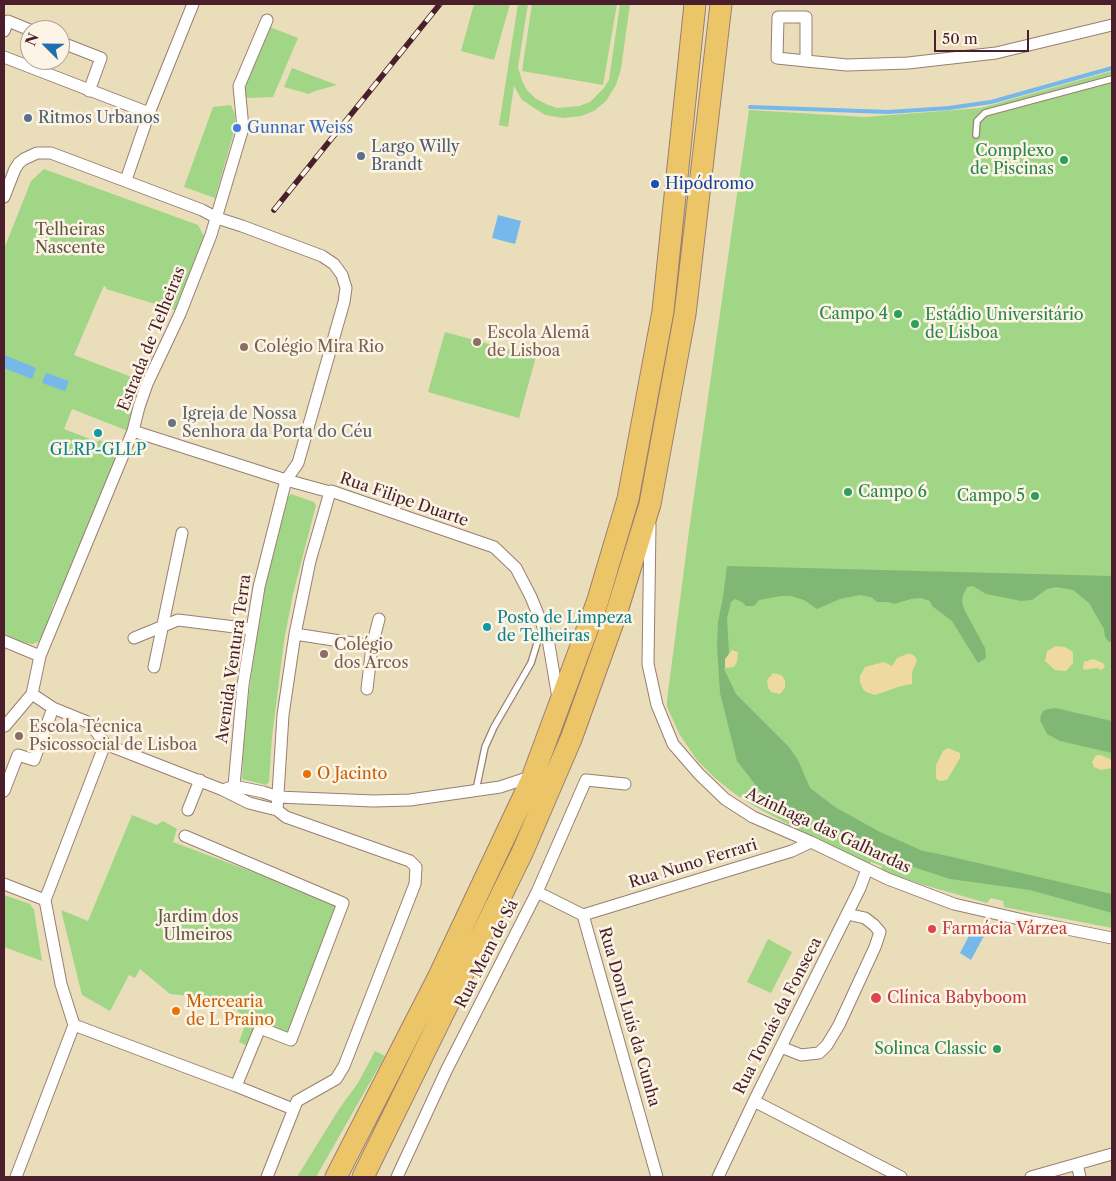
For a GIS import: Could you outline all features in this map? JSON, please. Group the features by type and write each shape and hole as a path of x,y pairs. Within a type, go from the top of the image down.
{"highway":[{"path":"336,1177 439,976 533,776 597,603 628,499 663,311 695,4"},
{"path":"363,1177 517,862 571,739 617,611 650,504 685,314 721,4"},
{"path":"326,1177 395,1062"}],"street":[{"path":"126,180 193,4"},
{"path":"806,61 806,17 778,17 777,58 806,61 847,64 908,63 996,53 1112,25"},
{"name":"Estrada de Telheiras","path":"32,694 40,656 133,431 147,384 180,314 217,218 243,128 239,86 267,20"},
{"path":"4,31 8,22 20,26"},
{"path":"70,46 101,58 89,91"},
{"path":"4,57 150,113"},
{"name":"Avenida Ventura Terra","path":"4,197 15,169 24,159 37,153 51,153 126,180 202,210 217,218 329,260 339,269 342,275 346,288 344,302 298,463 286,480 270,539 251,629 229,788"},
{"name":"Rua Filipe Duarte","path":"133,431 286,480 331,491 494,548 516,568 531,597 548,639 559,708"},
{"path":"278,810 284,716 295,634 310,560 330,492"},
{"name":"Azinhaga das Galhardas","path":"650,504 648,664 657,705 672,744 698,774 725,799 754,817 888,879 954,904 1112,938"},
{"path":"154,667 182,533"},
{"path":"366,689 372,646 379,619"},
{"path":"134,638 178,620 251,629"},
{"path":"295,634 372,646"},
{"path":"4,641 40,656"},
{"path":"5,726 32,694 53,708 90,723 105,744 200,780 229,788 263,792 278,797 372,801 410,800 500,787 533,776"},
{"path":"4,792 18,755 34,760 53,708"},
{"path":"16,1177 74,1025 61,984 45,900 105,744"},
{"path":"188,810 200,780"},
{"name":"Rua Mem de Sá","path":"397,1177 446,1071 537,892 586,780 625,784"},
{"path":"229,788 249,803 278,810 286,817 410,861 416,867 415,884 344,1066 336,1079 297,1101 268,1177"},
{"path":"185,836 344,903 291,1040 260,1028 236,1086"},
{"name":"Rua Nuno Ferrari","path":"583,915 792,852 811,842"},
{"name":"Rua Tomás da Fonseca","path":"718,1177 860,888 867,869"},
{"path":"4,884 45,900"},
{"name":"Rua Dom Luís da Cunha","path":"537,892 583,915 657,1177"},
{"path":"781,1047 801,1055 819,1054 839,1025 880,932 865,918 847,914"},
{"path":"74,1025 293,1109"},
{"path":"754,1101 901,1177"},
{"path":"1031,1177 1112,1154"},
{"path":"1076,1164 1080,1177"}],"lane":[{"path":"976,135 977,122 985,113 1098,81 1112,79"},
{"path":"476,791 485,747 494,727 532,663 542,625"}],"green space":[{"path":"474,4 510,4 494,60 461,51"},
{"path":"518,4 528,4 518,67 522,81 535,98 557,108 579,106 590,102 603,89 609,80 620,4 630,4 621,69 616,85 606,101 594,111 581,116 563,118 545,115 522,100 514,86 508,127 499,125"},
{"path":"532,4 617,4 603,85 522,71"},
{"path":"267,26 298,38 273,97 246,98 241,87"},
{"path":"292,68 337,85 309,94 284,87"},
{"name":"Estádio Universitário de Lisboa","path":"1112,71 1112,928 1004,907 1003,901 991,898 987,903 882,873 882,866 871,862 866,866 754,806 715,778 697,760 680,735 667,707 667,700 749,110 865,117 981,108"},
{"path":"231,105 235,115 235,128 215,198 184,187 213,107"},
{"name":"Telheiras Nascente","path":"44,169 198,225 204,236 175,310 106,289 104,286 74,355 145,382 128,431 72,409 64,429 122,449 71,571 53,605 44,635 38,642 32,644 12,640 4,634 4,249 31,181"},
{"path":"445,332 536,357 519,418 428,392"},
{"path":"291,494 314,502 316,505 293,594 284,641 272,737 269,782 266,785 242,779 244,735 256,637 265,588 288,497"},
{"path":"727,566 1112,576 1112,642 1109,642 1105,637 1104,629 1089,603 1073,590 1056,587 1047,589 1032,600 1021,601 986,594 973,586 967,587 962,602 985,648 986,658 978,663 952,621 932,606 930,601 921,598 894,604 877,602 871,597 860,595 840,599 817,609 804,600 791,596 759,600 754,606 746,606 735,599 731,602 727,618 729,653 724,669 736,694 789,747 798,760 810,788 835,807 880,832 923,851 1112,894 1112,913 1030,890 950,879 904,864 869,845 784,805 769,797 758,788 737,761 720,693 717,647 718,622"},
{"path":"1055,708 1112,721 1112,753 1060,741 1047,734 1040,720 1041,715 1044,710"},
{"name":"Jardim dos Ulmeiros","path":"132,815 157,825 163,821 177,829 173,842 338,904 287,1035 265,1026 254,1049 239,1042 247,1019 238,1012 236,1002 210,1006 199,1002 191,996 170,994 140,969 135,978 129,975 110,1011 82,995 61,910 88,921"},
{"path":"4,895 30,904 34,910 42,961 4,947"},
{"path":"768,939 792,952 771,993 747,982"},
{"path":"375,1051 385,1056 316,1177 297,1177 339,1109 358,1083"}],"sand":[{"path":"1056,646 1065,647 1073,652 1073,663 1066,671 1055,670 1045,661 1047,651"},
{"path":"732,650 738,652 737,662 734,667 727,668 725,667 725,659"},
{"path":"912,654 917,661 912,672 912,684 875,695 863,689 860,676 865,667 884,662 892,666 897,658"},
{"path":"1093,659 1103,663 1105,667 1101,670 1097,668 1084,670 1084,662"},
{"path":"773,673 781,675 785,680 785,688 780,694 771,692 768,688 767,680"},
{"path":"948,748 960,753 960,758 947,780 939,781 936,778 936,765 943,751"},
{"path":"1096,755 1110,759 1112,761 1112,768 1101,770 1094,767 1092,762"}],"water":[{"path":"498,215 521,221 515,244 492,238"},
{"path":"4,355 36,368 32,379 4,368"},
{"path":"46,373 69,381 65,391 42,383"},
{"path":"973,928 985,934 971,960 960,953"}],"waterway":[{"path":"750,107 888,112 949,108 991,102 1112,68"}],"railway":[{"path":"274,210 440,4"}],"place":[{"name":"Ritmos Urbanos","path":"28,118"},
{"name":"Gunnar Weiss","path":"237,128"},
{"name":"Largo Willy Brandt","path":"361,156"},
{"name":"Complexo de Piscinas","path":"1064,160"},
{"name":"Hipódromo","path":"655,184"},
{"name":"Campo 4","path":"898,314"},
{"name":"Estádio Universitário de Lisboa","path":"915,324"},
{"name":"Escola Alemã de Lisboa","path":"477,342"},
{"name":"Colégio Mira Rio","path":"244,347"},
{"name":"Igreja de Nossa Senhora da Porta do Céu","path":"172,423"},
{"name":"GLRP-GLLP","path":"98,433"},
{"name":"Campo 6","path":"848,492"},
{"name":"Campo 5","path":"1035,496"},
{"name":"Posto de Limpeza de Telheiras","path":"487,627"},
{"name":"Colégio dos Arcos","path":"324,654"},
{"name":"Escola Técnica Psicossocial de Lisboa","path":"19,736"},
{"name":"O Jacinto","path":"307,774"},
{"name":"Farmácia Várzea","path":"932,929"},
{"name":"Clínica Babyboom","path":"876,998"},
{"name":"Mercearia de L Praino","path":"176,1011"},
{"name":"Solinca Classic","path":"997,1049"}]}
